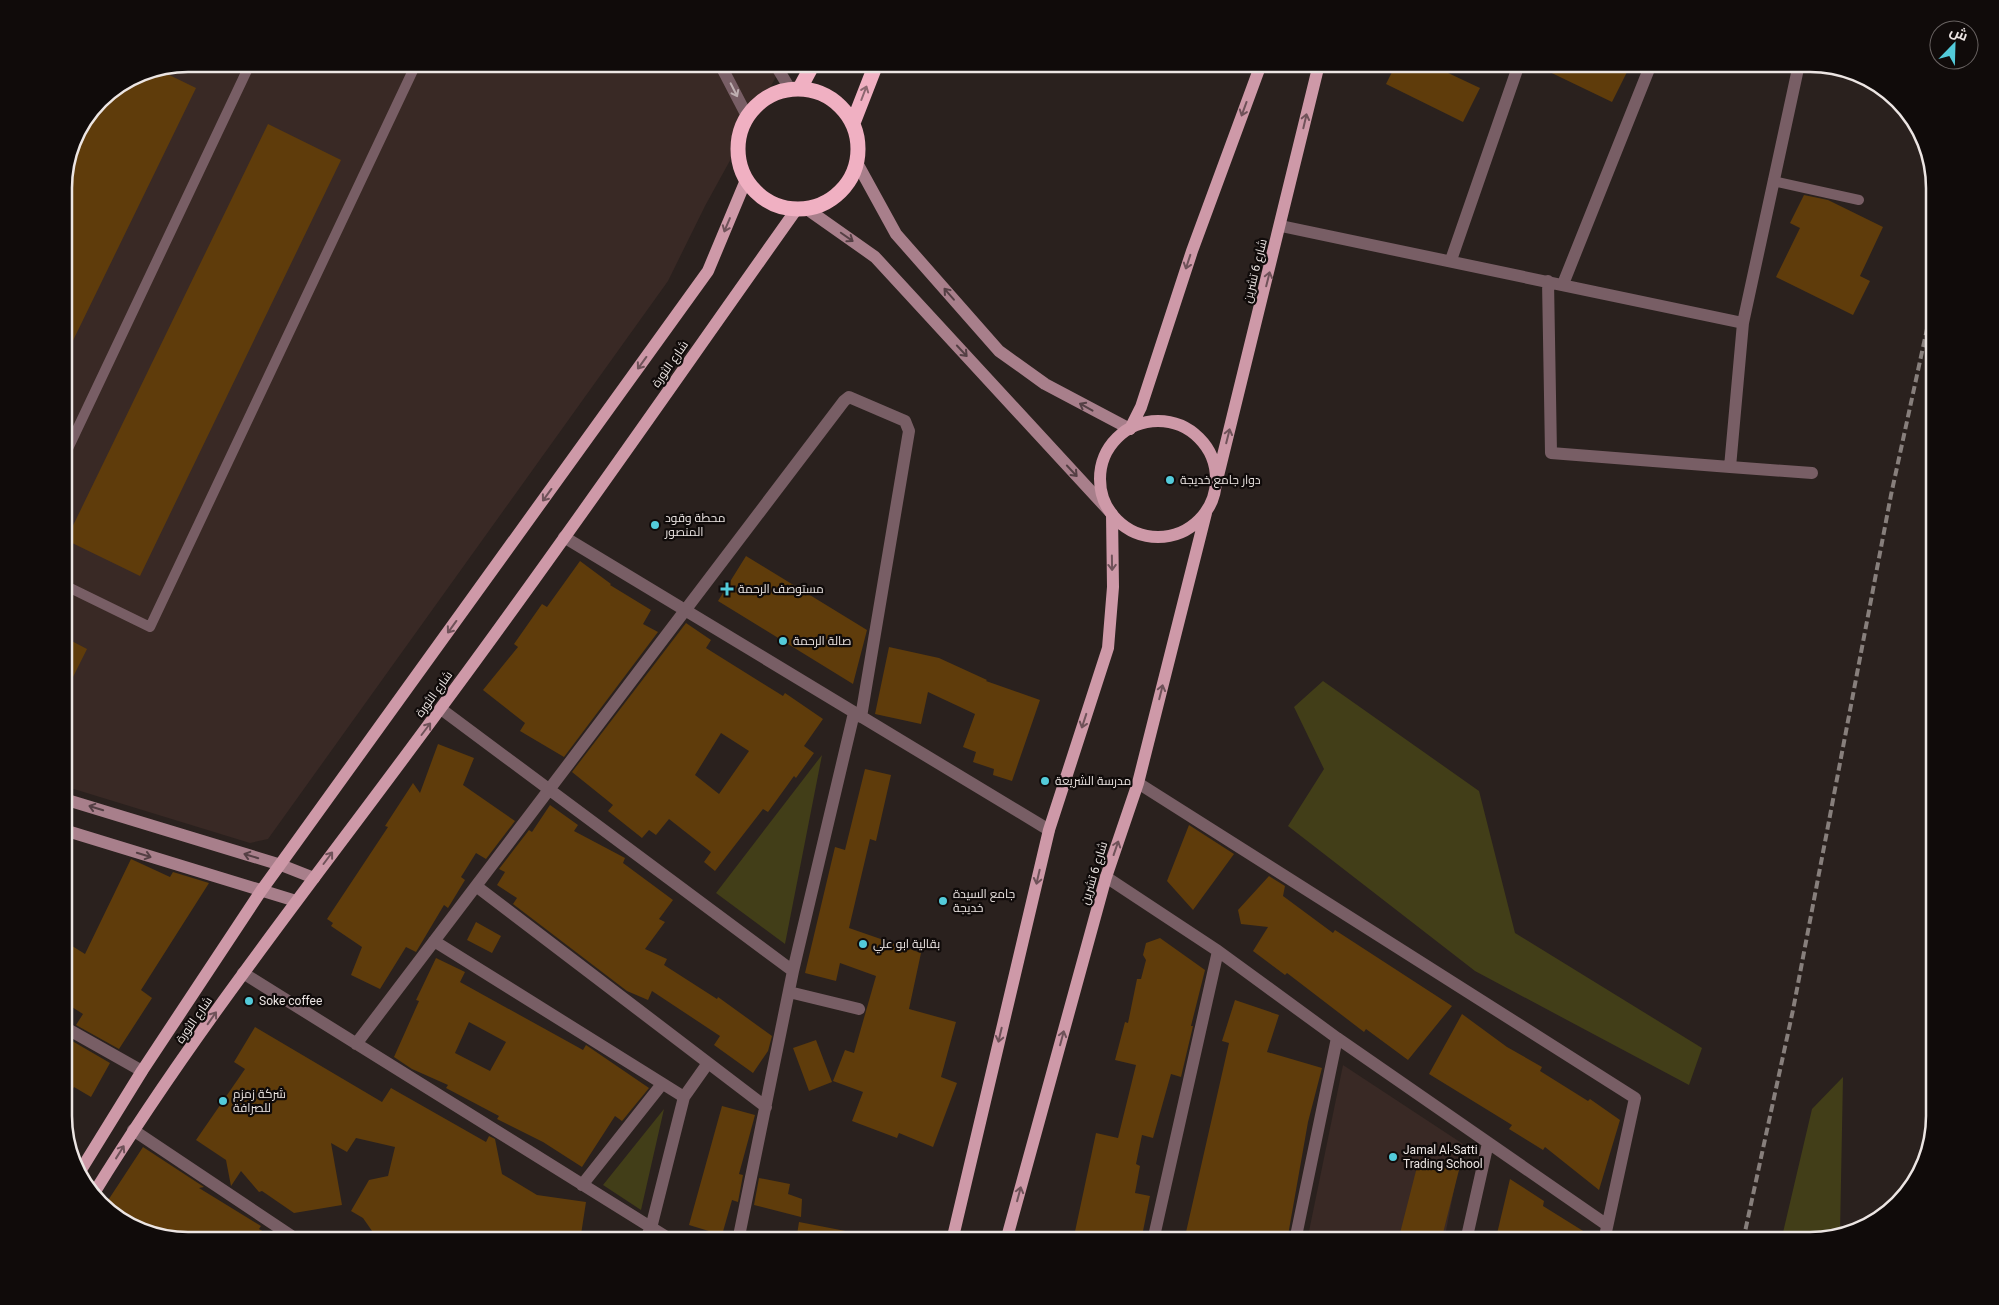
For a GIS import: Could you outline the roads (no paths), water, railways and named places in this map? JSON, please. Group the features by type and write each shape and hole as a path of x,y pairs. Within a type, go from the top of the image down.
{"highway":[{"path":"795,89 807,72"},
{"path":"853,123 873,72"},
{"path":"795,89 827,96 842,108 853,123 858,142 857,163 851,179 840,193 825,204 802,209 777,206 759,196 746,180 740,165 737,148 740,132 747,116 758,103 773,94 795,89"}],"main road":[{"path":"1130,429 1141,407 1192,251 1258,72"},
{"name":"شارع 6 تشرين","path":"1216,484 1317,72"},
{"path":"857,163 896,234 999,350 1045,384 1130,429"},
{"name":"شارع الثورة","path":"83,1166 142,1071 261,891 708,271 746,180"},
{"path":"802,209 875,257 1112,514 1125,527 1142,535 1160,538 1177,534 1194,526 1206,512 1213,499 1216,484 1215,466 1208,449 1197,436 1182,426 1164,422 1146,422 1130,429 1114,441 1104,458 1100,477 1103,497 1112,514 1113,587 1108,648 1049,830 954,1232"},
{"name":"شارع الثورة","path":"97,1188 133,1130 243,973 441,708 802,209"},
{"name":"شارع 6 تشرين","path":"1008,1232 1106,878 1138,782 1206,512"},
{"path":"73,802 281,865 314,878"},
{"path":"73,833 296,902"}],"street":[{"path":"724,72 747,116"},
{"path":"781,72 795,89"},
{"path":"1451,260 1515,72"},
{"path":"1563,284 1648,72"},
{"path":"1730,467 1743,322 1797,72"},
{"path":"1281,226 1743,322"},
{"path":"1548,281 1550,453 1812,474"},
{"path":"356,1044 844,401 849,397 855,398 905,421 909,431 858,715 793,971 740,1232"},
{"path":"564,537 1049,830"},
{"path":"441,708 548,790 793,971"},
{"path":"1138,782 1635,1098 1606,1232"},
{"path":"1106,878 1218,951 1337,1038 1607,1225"},
{"path":"476,886 766,1107"},
{"path":"434,941 684,1096"},
{"path":"1155,1232 1218,951"},
{"path":"243,973 658,1232"},
{"path":"789,992 859,1009"},
{"path":"73,1032 142,1071"},
{"path":"1297,1232 1337,1038"},
{"path":"649,1232 684,1096 708,1063"},
{"path":"582,1185 662,1084"},
{"path":"133,1130 286,1232"},
{"path":"1468,1232 1488,1142"}],"lane":[{"path":"73,438 246,72"},
{"path":"73,589 150,627 412,72"},
{"path":"1773,181 1859,200"}],"railway":[{"path":"1745,1232 1793,1010 1891,495 1926,334"}],"place":[{"name":"دوار جامع خديجة","path":"1170,480"},
{"name":"محطة وقود المنصور","path":"655,525"},
{"name":"مستوصف الرحمة","path":"727,589"},
{"name":"صالة الرحمة","path":"783,641"},
{"name":"مدرسة الشريعة","path":"1045,781"},
{"name":"جامع السيدة خديجة","path":"943,901"},
{"name":"بقالية ابو علي","path":"863,944"},
{"name":"Soke coffee","path":"249,1001"},
{"name":"شركة زمزم للصرافة","path":"223,1101"},
{"name":"Jamal Al-Satti Trading School","path":"1393,1157"}]}
